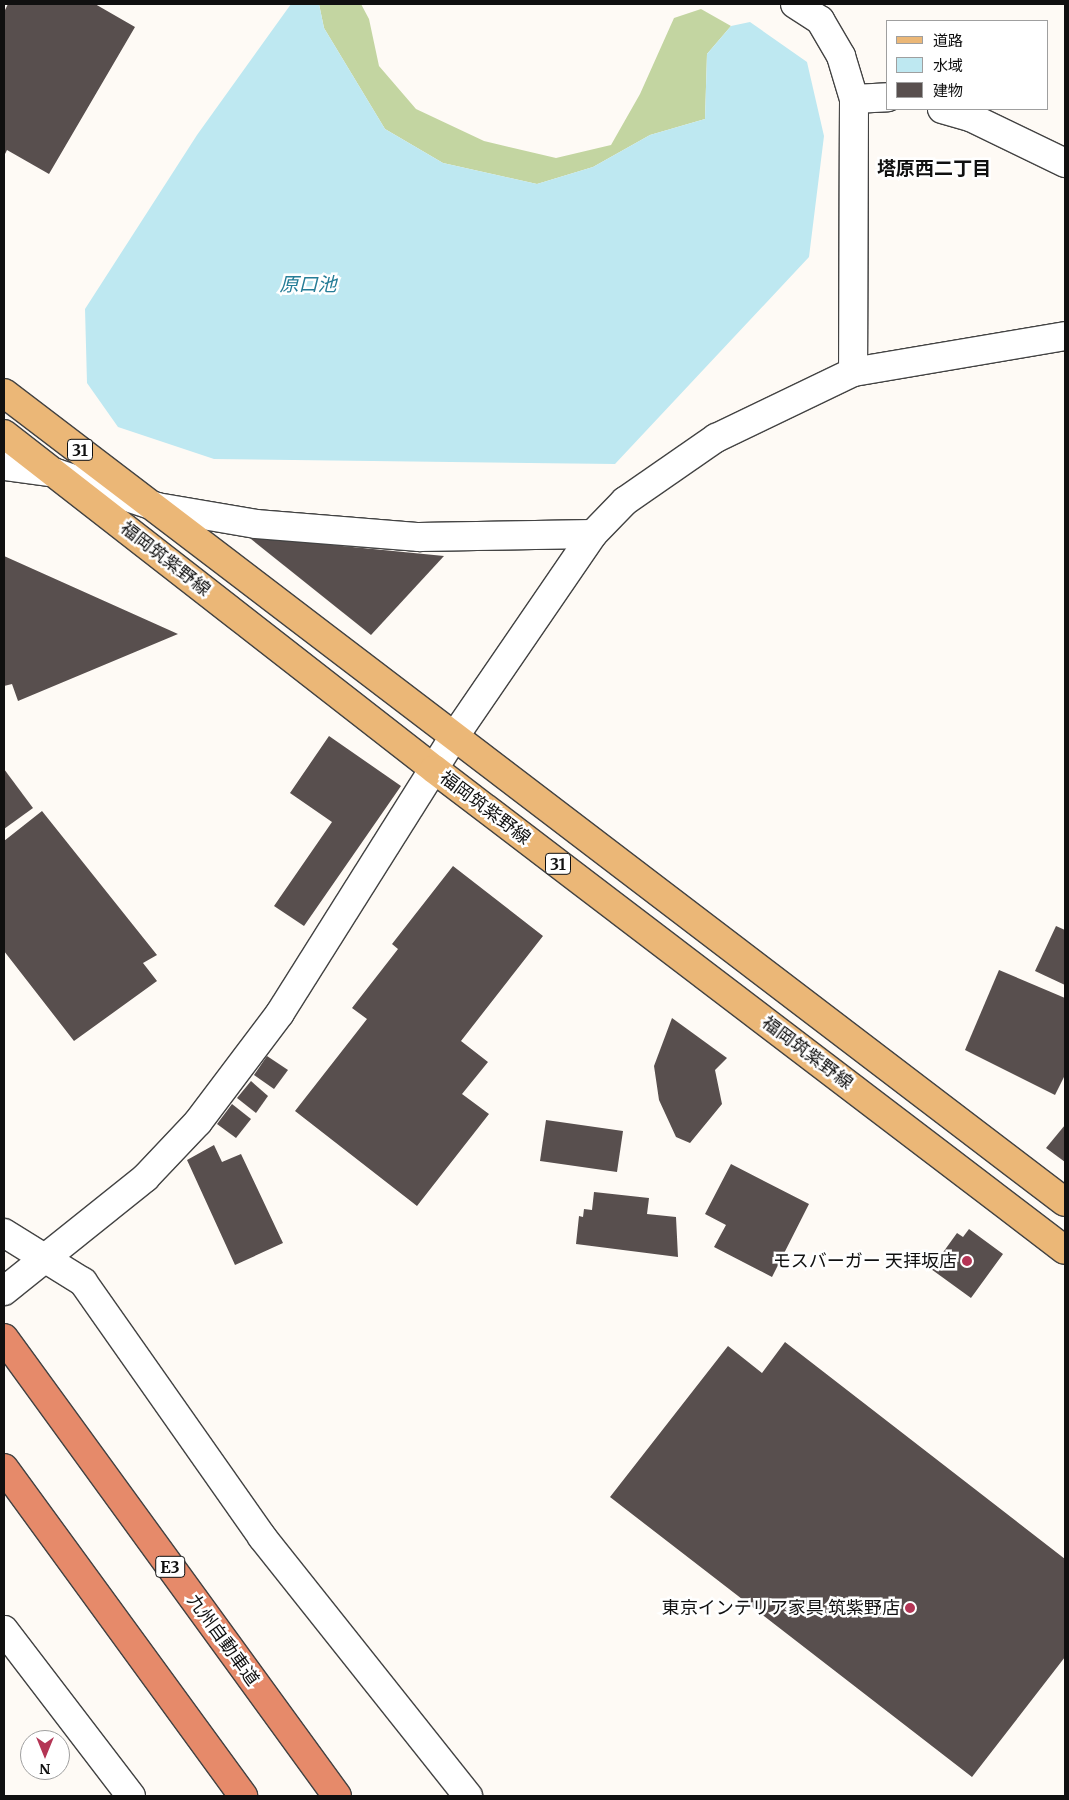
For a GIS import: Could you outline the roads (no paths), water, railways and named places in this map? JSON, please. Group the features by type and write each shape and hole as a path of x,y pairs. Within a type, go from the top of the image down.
{"highway":[{"name":"九州自動車道","path":"4,1338 337,1796"},
{"path":"4,1468 243,1796"}],"main road":[{"name":"福岡筑紫野線","path":"4,393 157,507 454,737 1065,1202"},
{"name":"福岡筑紫野線","path":"4,434 434,769 1065,1250"}],"street":[{"path":"795,4 820,20 841,56 854,99 853,372"},
{"path":"854,99 886,97"},
{"path":"946,110 970,117 1065,162"},
{"path":"4,1291 146,1178 198,1122 280,1013 454,737 593,534 625,500 693,453 772,408 853,372 1065,338"},
{"path":"4,466 56,473 157,507 256,524 419,537 593,534"},
{"path":"4,1233 83,1282 262,1537 468,1796"},
{"path":"4,1630 131,1796"}],"water":[{"name":"原口池","path":"291,4 319,4 324,28 385,129 443,163 537,184 593,167 650,135 705,119 707,54 731,26 750,22 807,62 824,136 809,257 615,464 214,459 118,427 87,383 85,309 197,135"}],"place":[{"name":"モスバーガー 天拝坂店","path":"967,1261"},
{"name":"東京インテリア家具 筑紫野店","path":"910,1608"}],"district":[{"name":"塔原西二丁目","path":"934,169"}]}
